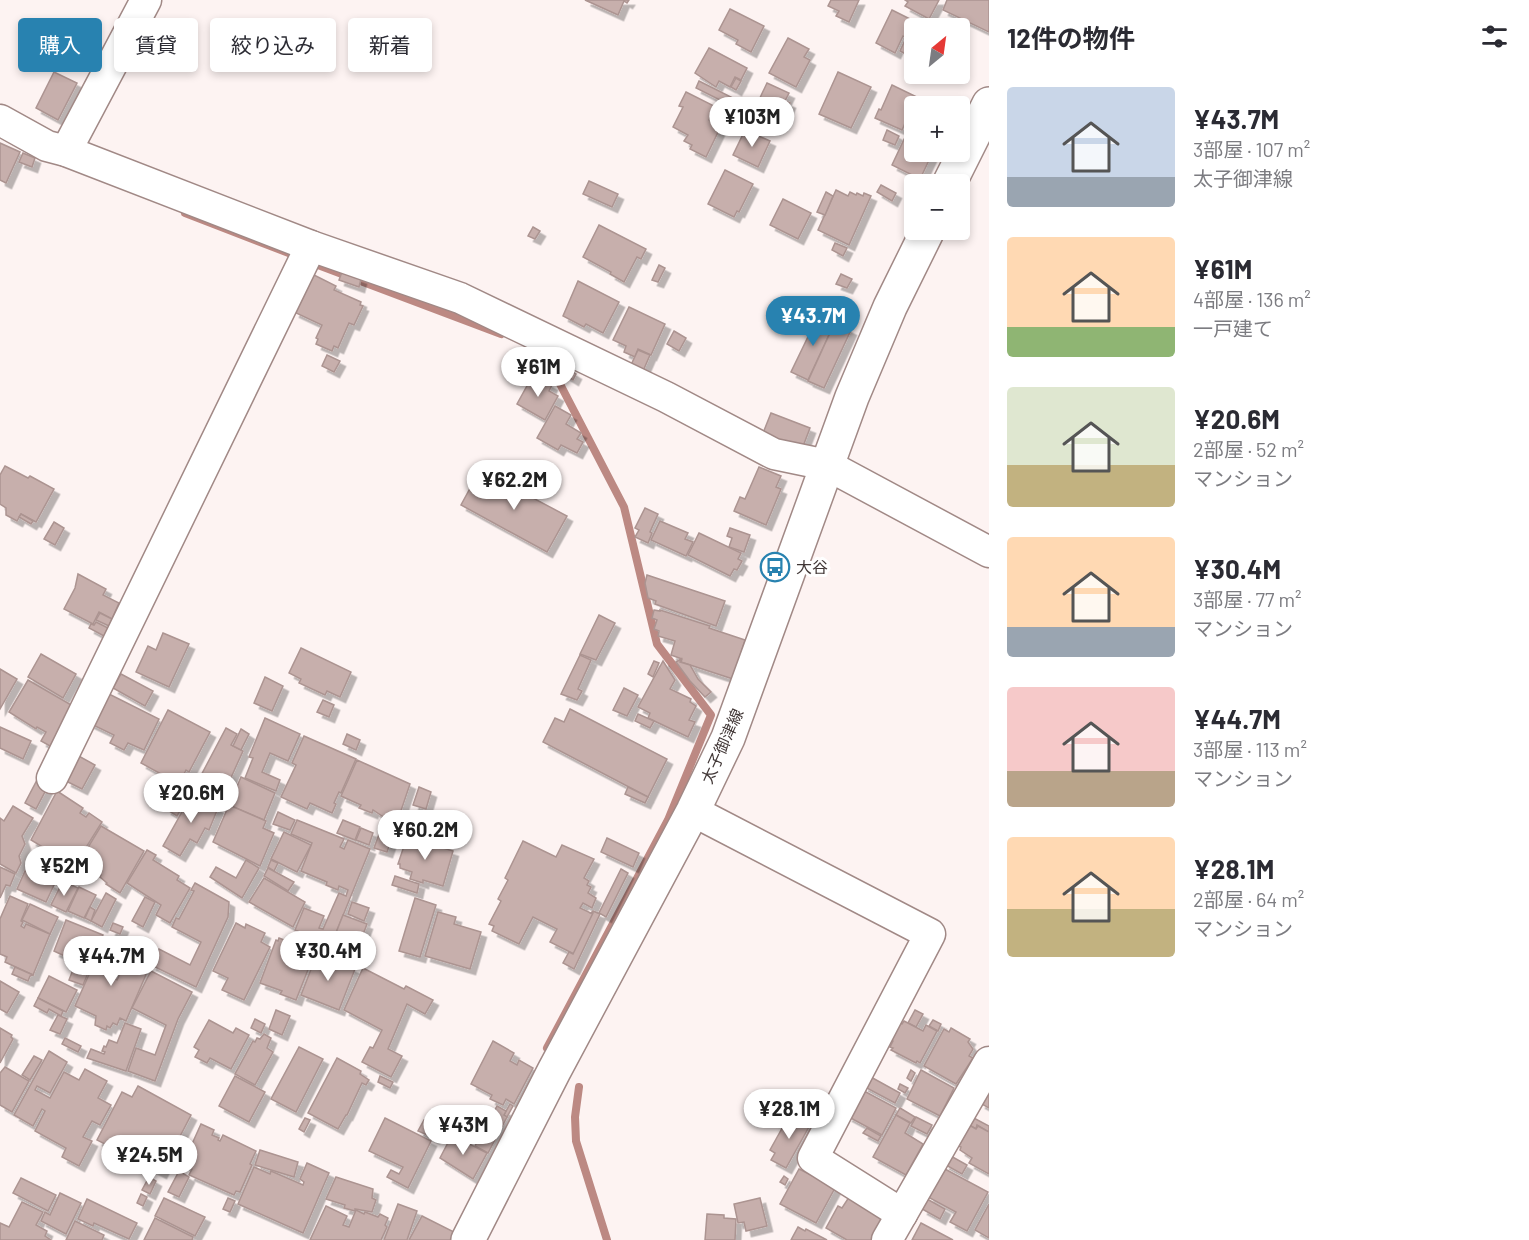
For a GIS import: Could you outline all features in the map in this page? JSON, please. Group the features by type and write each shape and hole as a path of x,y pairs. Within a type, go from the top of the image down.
{"main road":[{"path":"954,174 989,104"},
{"name":"太子御津線","path":"472,1239 554,1071 693,811 728,738 852,397 890,307 923,240"}],"street":[{"path":"66,151 146,0"},
{"path":"0,120 48,146 311,246 460,298 666,398 774,454 827,465 989,552"},
{"path":"52,778 311,246"},
{"path":"693,811 930,934 813,1158 902,1214"},
{"path":"886,1240 989,1062"}],"building":[{"path":"585,0 629,0 627,3 624,1 618,15"},
{"path":"831,0 859,0 849,22 836,16 839,11 828,6"},
{"path":"905,0 939,0 930,18 905,6 908,2"},
{"path":"947,0 989,0 989,32 970,23 970,18 960,18 943,10"},
{"path":"730,9 764,26 751,52 736,44 738,40 719,30"},
{"path":"892,10 908,18 904,18 904,37 895,53 876,43"},
{"path":"788,38 809,49 804,57 810,60 796,87 769,73"},
{"path":"709,48 747,68 741,80 735,77 730,87 719,81 716,87 695,73"},
{"path":"54,72 77,83 58,120 36,108"},
{"path":"838,72 871,87 851,128 819,114"},
{"path":"736,78 741,81 736,90 731,87"},
{"path":"699,81 733,98 730,105 696,88"},
{"path":"767,83 789,93 785,101 790,103 780,125 757,114 763,104 758,102"},
{"path":"892,85 915,96 904,96 902,130 875,118 879,109 881,110"},
{"path":"686,92 716,107 709,120 721,126 706,157 690,149 692,145 684,141 688,135 673,127 683,107 679,106"},
{"path":"745,130 770,141 758,167 733,155"},
{"path":"887,130 899,136 895,145 883,140"},
{"path":"904,139 904,162 928,162 922,174 910,174 892,165"},
{"path":"0,143 20,152 6,183 0,180"},
{"path":"23,153 35,158 32,167 19,162"},
{"path":"725,170 753,184 739,212 737,211 734,217 708,204"},
{"path":"589,181 618,194 612,207 583,194"},
{"path":"881,185 896,193 892,201 877,192"},
{"path":"836,190 848,196 850,192 856,195 857,193 863,196 864,193 871,196 849,245 818,230"},
{"path":"826,192 833,196 825,215 817,212"},
{"path":"783,199 811,213 798,239 770,225"},
{"path":"599,225 646,249 641,259 637,257 624,282 583,257"},
{"path":"533,227 540,231 535,239 528,236"},
{"path":"835,243 847,248 843,256 832,250"},
{"path":"659,265 665,268 658,282 652,280"},
{"path":"342,272 361,279 359,287 339,280"},
{"path":"312,274 336,286 334,290 361,302 360,305 363,306 354,325 349,323 338,348 334,346 332,351 316,344 318,339 316,338 322,325 294,312"},
{"path":"841,274 852,279 847,288 836,284"},
{"path":"578,281 619,302 603,333 586,324 584,327 563,316"},
{"path":"629,307 665,324 651,355 638,349 635,357 624,352 626,346 613,340"},
{"path":"819,314 835,322 808,380 791,372"},
{"path":"835,322 851,330 824,388 808,381"},
{"path":"674,331 686,338 679,351 667,344"},
{"path":"638,350 650,355 643,371 631,365"},
{"path":"327,355 340,361 334,372 322,366"},
{"path":"568,369 576,374 573,380 565,375"},
{"path":"533,375 552,385 549,391 558,396 545,420 517,404"},
{"path":"555,406 571,415 566,424 581,433 577,439 583,442 577,453 561,445 558,450 537,438"},
{"path":"771,413 810,428 802,449 763,433"},
{"path":"5,466 54,489 36,522 21,514 17,521 6,515 6,508 0,504 0,475"},
{"path":"759,467 781,476 776,487 781,489 766,525 734,511 740,497 745,499"},
{"path":"480,470 567,516 547,552 461,505"},
{"path":"645,508 658,514 648,543 635,537 639,530 635,528"},
{"path":"21,514 33,521 31,524 19,517"},
{"path":"660,521 688,533 685,539 693,542 686,556 651,540"},
{"path":"54,522 64,528 55,545 44,539"},
{"path":"730,528 750,535 744,552 729,547 732,538 727,536"},
{"path":"699,533 741,553 738,559 742,561 737,570 734,569 730,576 688,555"},
{"path":"78,574 106,589 103,595 119,603 112,619 99,612 93,624 64,609 75,588"},
{"path":"647,575 725,601 716,626 655,604 656,601 648,598 645,583"},
{"path":"654,610 710,626 709,628 745,640 733,679 681,662 682,659 671,655 675,641 658,636 659,631 654,629 657,620 652,618"},
{"path":"100,613 112,619 109,626 96,620"},
{"path":"599,615 615,623 596,660 580,654"},
{"path":"96,622 108,628 104,636 89,628"},
{"path":"163,633 189,644 169,687 136,672 148,646 156,650"},
{"path":"301,648 351,672 340,697 327,691 325,695 299,683 301,679 289,673"},
{"path":"41,654 76,674 63,698 28,677"},
{"path":"580,655 591,660 578,689 582,691 577,700 561,694"},
{"path":"681,659 680,662 690,665 698,679 711,692 705,697 676,662"},
{"path":"654,661 659,663 653,677 648,674"},
{"path":"663,661 675,680 670,689 691,699 690,702 696,706 689,720 695,722 688,737 648,718 650,713 638,707"},
{"path":"0,669 17,679 0,709"},
{"path":"121,674 153,691 145,706 113,688"},
{"path":"265,677 283,686 272,711 254,703"},
{"path":"28,680 73,706 50,746 41,741 46,732 37,727 36,729 9,712"},
{"path":"624,688 638,695 627,716 613,710"},
{"path":"105,692 159,719 144,750 128,743 124,750 110,743 114,735 89,723"},
{"path":"323,700 334,705 329,717 317,712"},
{"path":"570,709 667,759 648,797 543,742 555,718 564,722"},
{"path":"168,710 210,732 189,772 186,770 179,784 141,763"},
{"path":"638,714 654,721 650,728 635,721"},
{"path":"265,718 300,734 288,761 270,753 262,772 280,780 276,791 245,778 253,758 249,757"},
{"path":"0,727 31,741 23,759 0,748"},
{"path":"226,728 237,734 231,745 243,751 220,802 196,790 199,784 197,783"},
{"path":"241,729 249,734 241,750 233,746"},
{"path":"347,734 360,740 356,750 343,744"},
{"path":"304,736 356,759 334,803 336,804 332,813 310,803 307,809 281,797 296,765 292,763"},
{"path":"75,754 95,765 82,789 66,781"},
{"path":"357,760 410,784 387,852 374,848 385,818 373,810 372,813 359,808 361,805 341,796"},
{"path":"241,777 275,793 264,820 229,805"},
{"path":"37,780 48,786 36,809 25,803"},
{"path":"186,781 193,785 188,792 182,789"},
{"path":"179,787 190,794 177,816 166,809"},
{"path":"419,787 431,792 426,809 413,805"},
{"path":"628,787 648,797 645,803 625,794"},
{"path":"57,791 83,808 80,813 86,817 89,813 102,822 72,870 63,862 52,858 51,852 31,840"},
{"path":"192,794 218,808 209,830 205,828 197,843 190,839 180,856 163,846"},
{"path":"229,805 266,821 263,828 274,833 260,866 213,842"},
{"path":"13,806 33,818 22,836 25,844 19,856 21,863 16,873 0,864 0,818 4,821"},
{"path":"278,812 295,820 290,830 273,824"},
{"path":"297,820 344,839 340,847 344,849 348,840 370,849 331,945 295,930 304,908 324,916 319,928 323,929 339,893 346,896 348,890 339,886 338,890 326,885 327,882 301,871 312,843 291,834"},
{"path":"343,820 360,827 355,840 337,833"},
{"path":"101,826 144,851 120,893 106,884 100,877 101,875 79,862"},
{"path":"361,828 373,833 369,845 356,840"},
{"path":"284,832 311,845 297,872 271,859"},
{"path":"407,837 453,851 443,886 410,879 412,872 400,868 398,864"},
{"path":"607,838 639,853 633,867 601,852"},
{"path":"523,841 556,857 562,845 594,859 584,878 589,881 587,885 591,887 588,893 596,898 592,908 583,903 580,908 593,914 574,954 550,942 557,929 533,917 519,944 492,931 494,926 489,924 501,901 498,899 508,880 505,878"},
{"path":"147,850 156,855 153,860 179,876 177,880 190,888 170,923 156,915 161,905 127,883"},
{"path":"246,860 259,868 242,898 210,877 216,867 236,878"},
{"path":"271,860 278,863 274,871 268,867"},
{"path":"0,867 15,874 10,886 6,885 0,898"},
{"path":"268,868 294,882 288,891 264,876"},
{"path":"621,869 628,873 606,917 599,913"},
{"path":"25,871 54,885 46,902 17,889"},
{"path":"395,876 419,884 417,893 392,885"},
{"path":"264,878 305,902 293,927 249,902"},
{"path":"63,881 78,888 66,912 51,905"},
{"path":"195,883 229,902 228,917 196,987 151,965 159,949 190,965 201,942 172,927 176,918 179,919 194,891 191,890"},
{"path":"79,887 96,895 84,918 68,911"},
{"path":"106,893 116,899 102,927 91,921"},
{"path":"10,896 28,904 21,926 24,928 26,924 50,934 33,975 5,962 7,957 0,954 0,919"},
{"path":"145,897 155,902 143,927 132,921"},
{"path":"415,898 436,905 420,957 399,951"},
{"path":"352,902 369,908 364,921 348,914"},
{"path":"30,904 58,917 50,934 22,920"},
{"path":"90,907 95,910 91,921 85,918"},
{"path":"593,911 600,914 574,969 563,963 569,952 573,954"},
{"path":"438,912 456,917 454,924 481,932 470,969 425,956"},
{"path":"343,915 367,924 361,940 355,938 350,951 332,943"},
{"path":"66,920 103,935 89,971 65,961 67,957 54,951"},
{"path":"113,923 123,927 120,934 110,930"},
{"path":"236,923 245,928 246,924 265,933 261,942 270,947 244,1000 222,990 228,978 213,971"},
{"path":"279,938 315,952 296,1000 280,994 282,991 260,983 276,940 278,941"},
{"path":"355,938 360,941 356,952 351,950"},
{"path":"107,939 120,945 119,948 124,951 112,977 117,980 126,961 148,970 126,1021 120,1018 117,1025 113,1023 110,1028 107,1026 106,1030 95,1025 96,1016 75,1006 103,943"},
{"path":"317,954 355,969 339,1010 301,995"},
{"path":"15,967 33,975 28,981 12,974"},
{"path":"74,967 88,973 83,985 69,980"},
{"path":"363,968 404,989 406,986 433,1000 425,1014 407,1004 388,1049 402,1056 391,1077 362,1062 370,1047 373,1048 382,1030 344,1010"},
{"path":"151,971 192,992 178,1019 155,1081 128,1071 136,1048 155,1055 166,1025 132,1008"},
{"path":"49,976 77,990 66,1012 38,998"},
{"path":"0,981 19,992 7,1013 0,1009"},
{"path":"38,998 63,1011 61,1016 49,1009 47,1013 34,1006"},
{"path":"276,1010 290,1016 282,1035 269,1029"},
{"path":"915,1010 923,1014 916,1027 908,1023"},
{"path":"58,1015 67,1019 60,1034 50,1030"},
{"path":"255,1019 265,1024 261,1033 251,1028"},
{"path":"209,1020 233,1033 236,1028 249,1035 231,1069 210,1058 207,1063 195,1057 199,1050 194,1047"},
{"path":"933,1020 941,1024 938,1031 929,1026"},
{"path":"904,1021 923,1031 926,1025 937,1031 920,1063 891,1050 893,1041 890,1039 899,1022 902,1024"},
{"path":"125,1023 141,1029 126,1071 87,1058 91,1049 104,1054 105,1052 102,1051 109,1040 117,1043"},
{"path":"0,1028 12,1035 13,1039 0,1063"},
{"path":"951,1028 970,1039 968,1042 973,1049 969,1056 973,1058 956,1084 924,1066 944,1029 949,1032"},
{"path":"264,1034 271,1038 267,1048 273,1052 255,1085 235,1074 253,1041 260,1039"},
{"path":"65,1038 81,1046 78,1052 62,1044"},
{"path":"493,1041 514,1053 510,1061 517,1065 519,1060 533,1068 514,1104 506,1099 503,1105 490,1099 492,1095 471,1084"},
{"path":"299,1047 323,1059 296,1112 271,1099"},
{"path":"49,1051 67,1062 50,1093 37,1086 35,1090 50,1098 64,1072 79,1080 85,1069 107,1081 98,1098 111,1105 100,1125 92,1121 83,1137 92,1141 79,1166 62,1157 66,1148 35,1131 45,1111 42,1109 33,1126 14,1115"},
{"path":"34,1056 42,1060 30,1080 22,1075"},
{"path":"337,1058 361,1071 360,1074 369,1080 366,1085 362,1083 338,1129 308,1113"},
{"path":"5,1067 29,1081 12,1112 0,1105 0,1073"},
{"path":"911,1070 915,1073 911,1081 907,1078"},
{"path":"921,1070 954,1088 940,1116 907,1099"},
{"path":"235,1076 265,1092 249,1122 219,1106"},
{"path":"380,1076 393,1082 390,1088 378,1082"},
{"path":"869,1076 900,1093 895,1103 863,1086"},
{"path":"900,1084 908,1088 905,1093 898,1089"},
{"path":"138,1086 191,1115 161,1173 97,1140 122,1092 132,1097"},
{"path":"989,1086 989,1108 980,1103"},
{"path":"864,1091 896,1108 882,1135 847,1116"},
{"path":"510,1104 513,1106 507,1117 504,1115"},
{"path":"497,1106 506,1111 504,1115 507,1117 488,1153 475,1146"},
{"path":"900,1108 915,1117 911,1123 896,1115"},
{"path":"790,1114 810,1125 786,1168 771,1160 775,1153 770,1150"},
{"path":"896,1115 910,1123 905,1133 923,1144 906,1175 873,1157"},
{"path":"970,1116 989,1126 989,1132 977,1125 976,1129 966,1123"},
{"path":"916,1117 932,1125 927,1134 911,1126"},
{"path":"305,1118 310,1120 304,1132 299,1129"},
{"path":"385,1118 431,1141 408,1188 387,1177 391,1170 399,1174 403,1167 369,1151"},
{"path":"424,1120 439,1128 434,1138 418,1131"},
{"path":"201,1124 214,1130 212,1135 220,1141 223,1135 256,1151 240,1192 236,1191 234,1195 189,1175 192,1169 183,1164"},
{"path":"969,1125 976,1129 978,1126 989,1132 989,1174 969,1163 972,1158 958,1146"},
{"path":"867,1128 881,1136 878,1141 863,1133"},
{"path":"452,1135 487,1153 473,1179 440,1158"},
{"path":"115,1150 122,1154 118,1162 111,1159"},
{"path":"260,1150 298,1162 294,1177 255,1165"},
{"path":"949,1155 967,1165 962,1174 944,1164"},
{"path":"307,1163 329,1173 303,1233 238,1204 254,1167 270,1174 271,1171 303,1185 304,1182 300,1179"},
{"path":"943,1168 988,1192 967,1231 950,1222 956,1212 928,1197"},
{"path":"799,1169 813,1176 815,1172 835,1188 816,1223 780,1204"},
{"path":"179,1171 189,1177 179,1197 168,1192"},
{"path":"784,1176 788,1179 785,1185 780,1182"},
{"path":"149,1177 156,1181 150,1194 142,1190"},
{"path":"336,1177 373,1189 372,1198 376,1200 372,1212 344,1208 345,1205 326,1199"},
{"path":"21,1178 56,1195 48,1211 13,1193"},
{"path":"60,1193 81,1203 66,1234 41,1221 45,1212 50,1215"},
{"path":"141,1194 147,1197 143,1206 137,1203"},
{"path":"851,1194 883,1218 874,1240 847,1240 826,1228 838,1206 842,1208"},
{"path":"164,1198 205,1217 195,1236 155,1216"},
{"path":"228,1198 235,1201 230,1212 223,1209"},
{"path":"760,1198 767,1226 746,1231 744,1222 738,1223 734,1204"},
{"path":"87,1199 137,1223 129,1239 94,1223 93,1226 78,1219"},
{"path":"927,1199 945,1209 940,1219 922,1209"},
{"path":"22,1202 43,1212 36,1225 47,1231 45,1236 51,1240 0,1240 0,1223 9,1227"},
{"path":"398,1204 417,1211 407,1240 384,1240"},
{"path":"989,1204 989,1238 975,1230"},
{"path":"326,1206 347,1216 343,1225 349,1227 356,1210 378,1217 380,1214 388,1218 381,1240 310,1240"},
{"path":"707,1214 724,1215 724,1218 736,1219 735,1240 705,1240"},
{"path":"422,1216 454,1232 450,1240 409,1240"},
{"path":"155,1218 193,1237 192,1240 144,1240"},
{"path":"75,1221 104,1235 102,1240 66,1240"},
{"path":"921,1223 953,1240 912,1240"},
{"path":"798,1227 805,1231 806,1229 827,1240 791,1240"}],"waterway":[{"path":"185,213 299,257"},
{"path":"310,262 501,334"},
{"path":"535,346 560,384 624,507 657,644 711,715 668,820 547,1048"},
{"path":"579,1087 575,1117 576,1141 607,1240"}],"place":[{"name":"大谷","path":"775,567"}]}
